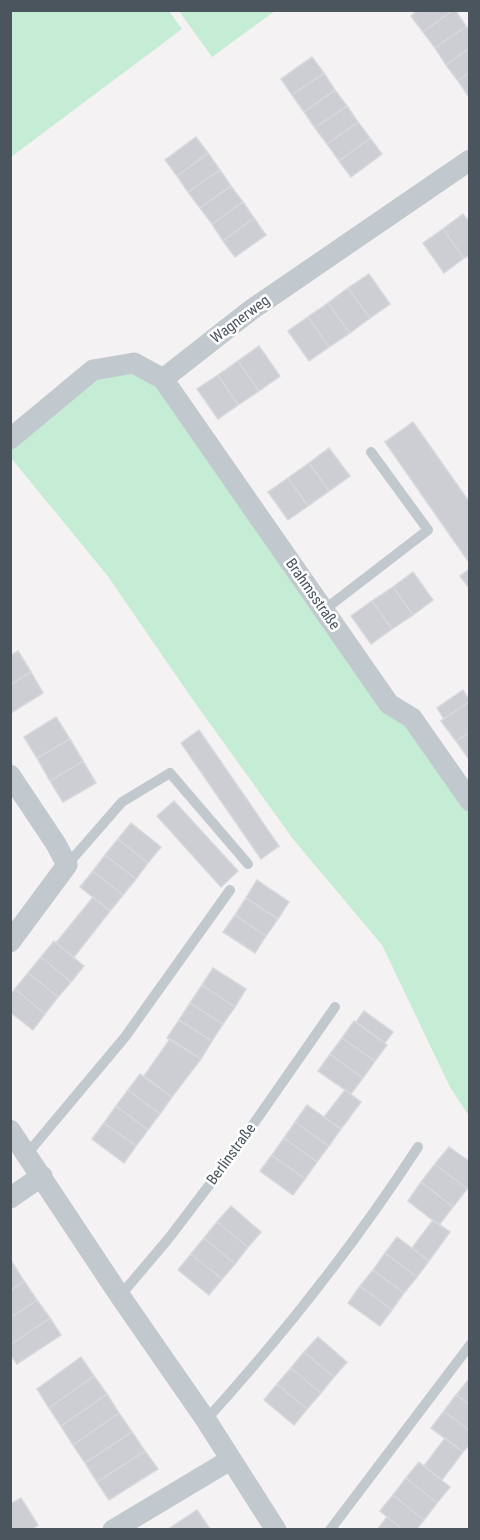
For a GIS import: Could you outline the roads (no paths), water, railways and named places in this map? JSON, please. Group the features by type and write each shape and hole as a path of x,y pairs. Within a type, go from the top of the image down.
{"street":[{"name":"Wagnerweg","path":"163,378 251,310 470,160"},
{"path":"10,439 93,370 134,363 163,378"},
{"name":"Brahmsstraße","path":"163,378 389,704 412,718 470,801"},
{"path":"10,775 56,844 67,865 10,942"},
{"path":"10,1130 120,1296 206,1420 276,1530"},
{"path":"10,1198 42,1176"},
{"path":"113,1530 230,1460"}],"lane":[{"path":"324,610 428,530 371,452"},
{"path":"67,865 122,802 170,773 248,864"},
{"path":"27,1154 125,1037 230,890"},
{"name":"Berlinstraße","path":"120,1296 169,1238 229,1159 335,1007"},
{"path":"206,1420 265,1355 382,1204 418,1148"},
{"path":"330,1530 470,1345"}]}
